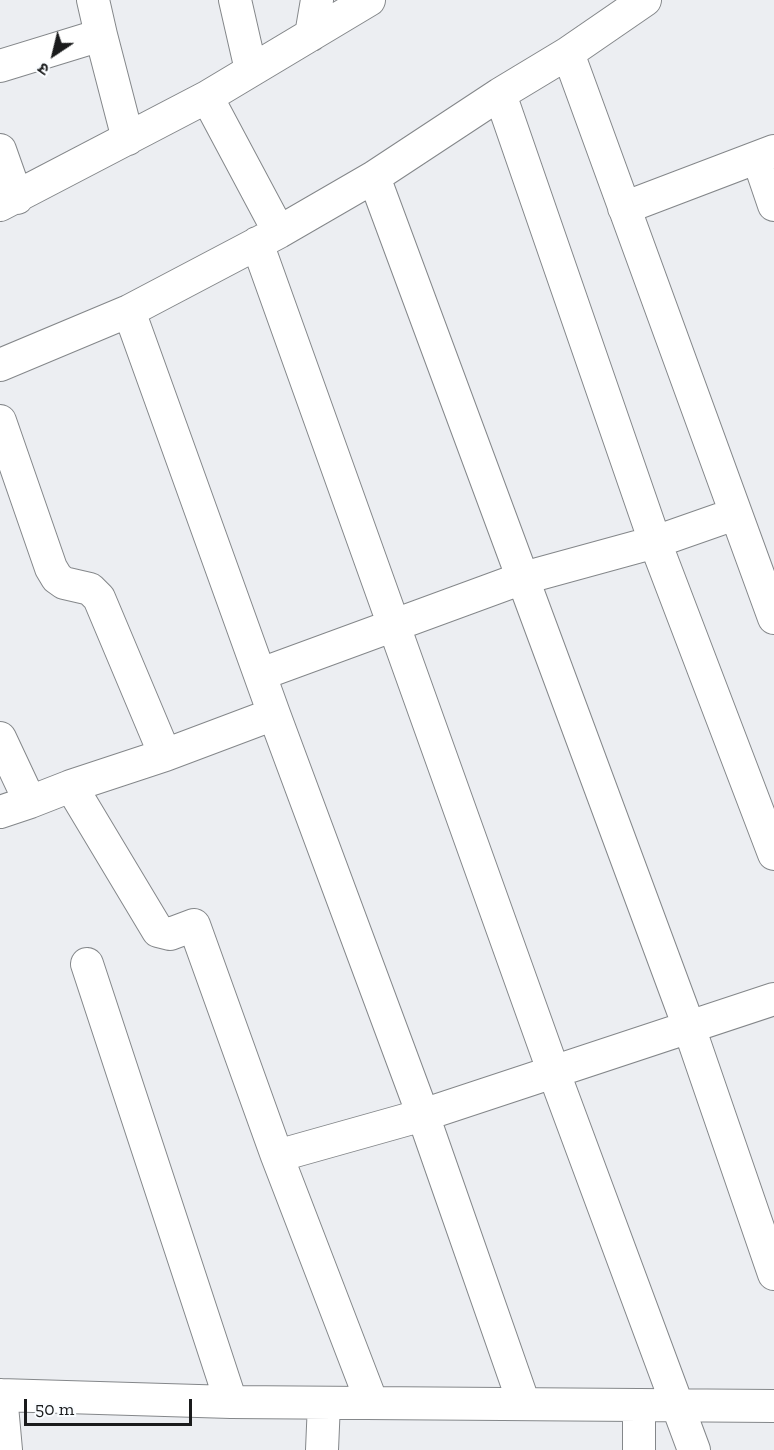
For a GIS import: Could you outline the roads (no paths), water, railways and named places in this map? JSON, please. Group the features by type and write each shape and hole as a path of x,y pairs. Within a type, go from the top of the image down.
{"street":[{"path":"93,0 128,139"},
{"path":"235,0 251,70"},
{"path":"311,35 317,0"},
{"path":"0,150 8,202 207,97 369,0"},
{"path":"0,365 129,311 268,238 374,177 645,0"},
{"path":"0,66 100,34"},
{"path":"568,52 774,618"},
{"path":"500,94 655,542 774,854"},
{"path":"207,97 268,238 394,625 554,1073 679,1404 694,1450"},
{"path":"624,208 766,155 774,205"},
{"path":"374,177 520,579 689,1027 774,1274"},
{"path":"129,311 274,714 423,1115 524,1404"},
{"path":"0,421 51,568 57,578 64,583 90,589 99,598 165,755"},
{"path":"261,674 520,579 655,542 735,514"},
{"path":"0,812 165,755 274,714"},
{"path":"0,738 30,802"},
{"path":"71,786 158,931 170,934 194,925 277,1156 372,1403"},
{"path":"87,964 231,1402"},
{"path":"277,1156 423,1115 774,999"},
{"path":"6,1450 1,1395 231,1402 774,1406"},
{"path":"322,1450 324,1403"},
{"path":"639,1405 639,1450"}]}
